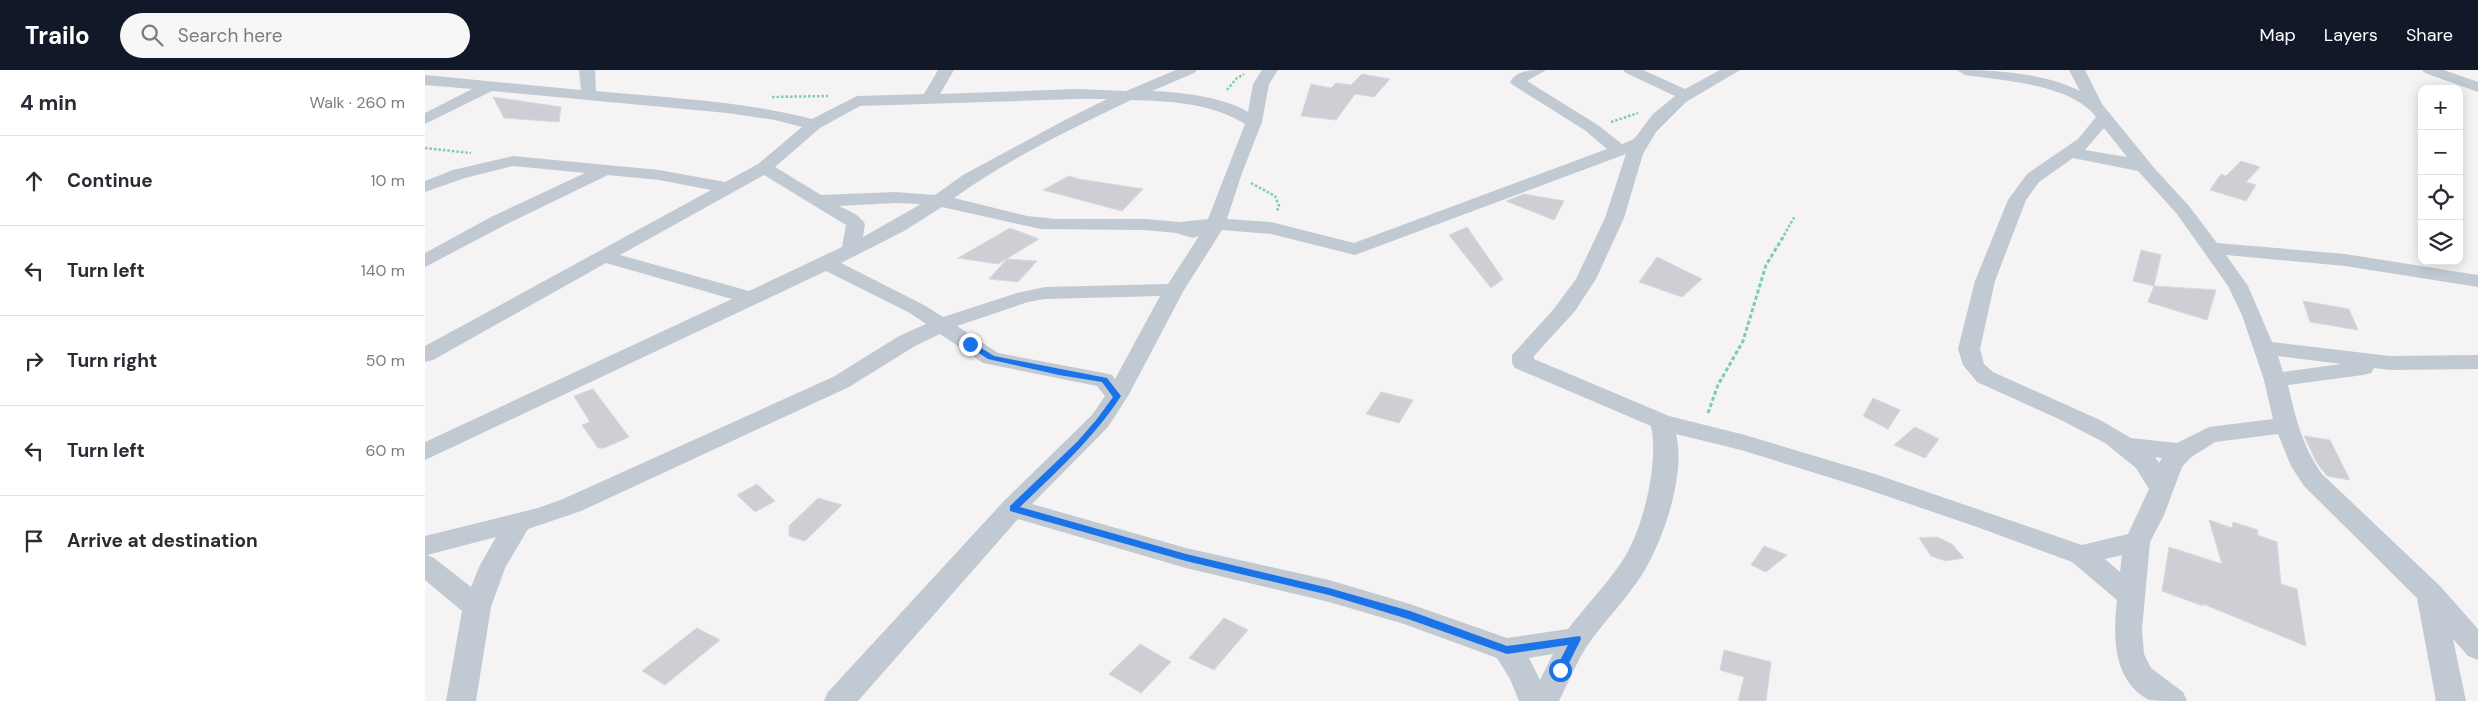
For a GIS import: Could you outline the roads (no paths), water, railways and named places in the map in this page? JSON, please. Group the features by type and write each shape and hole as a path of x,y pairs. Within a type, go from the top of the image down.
{"street":[{"path":"587,70 589,95"},
{"path":"930,99 934,87 945,70"},
{"path":"425,452 826,263 897,227 969,179 1069,124 1129,95 1189,70"},
{"path":"1538,70 1519,78 1518,82 1592,128 1619,150"},
{"path":"1631,70 1679,100"},
{"path":"1732,70 1701,85 1679,100 1662,114 1639,143 1622,198 1581,288 1523,356 1523,363 1662,422 1866,480 1986,520 2081,555 2131,596"},
{"path":"1965,70 2060,87 2100,111"},
{"path":"2077,70 2100,111 2144,167 2183,210 2237,286 2252,315 2275,380 2287,425 2303,466 2313,480 2430,594 2478,648"},
{"path":"2430,70 2478,87"},
{"path":"839,701 1013,508 1080,444 1100,421 1117,396 1174,290 1212,231 1254,122 1261,84 1259,71"},
{"path":"425,80 727,108 776,115 814,125"},
{"path":"425,119 490,86"},
{"path":"425,354 764,168 814,125 857,101 1077,94 1160,96 1232,108 1254,122"},
{"path":"2100,111 2095,131 2073,153 2033,178 2017,200 2007,230 1985,280 1970,336 1969,349 1976,371 1985,377 2099,430 2127,446 2152,471 2161,489"},
{"path":"818,201 881,198 940,200 1045,224 1180,228 1212,231 1271,228 1355,249 1639,143"},
{"path":"2073,153 2123,161 2144,167"},
{"path":"425,187 459,174 513,161 659,175 729,188"},
{"path":"764,168 850,218 857,224 851,250"},
{"path":"425,261 524,208 607,169"},
{"path":"2212,249 2308,255 2410,269 2478,281"},
{"path":"604,257 723,289 751,299"},
{"path":"826,263 870,284 943,324 991,358 1059,373 1104,380 1117,396"},
{"path":"425,546 519,522 573,505 841,382 907,341 943,324 1024,297 1045,293 1174,290"},
{"path":"2263,348 2389,363 2478,362"},
{"path":"2275,380 2389,363"},
{"path":"1544,701 1576,639 1633,566 1654,520 1666,465 1667,444 1662,422"},
{"path":"2172,701 2140,676 2131,654 2128,629 2137,542 2171,464 2181,452 2209,435 2287,425"},
{"path":"2127,446 2181,452"},
{"path":"1013,508 1186,558 1329,592 1410,615 1507,650 1576,639"},
{"path":"461,701 477,607 492,567 519,522"},
{"path":"2081,555 2137,542"},
{"path":"425,565 477,607"},
{"path":"2430,594 2451,701"},
{"path":"1507,650 1523,674 1534,701"}]}
